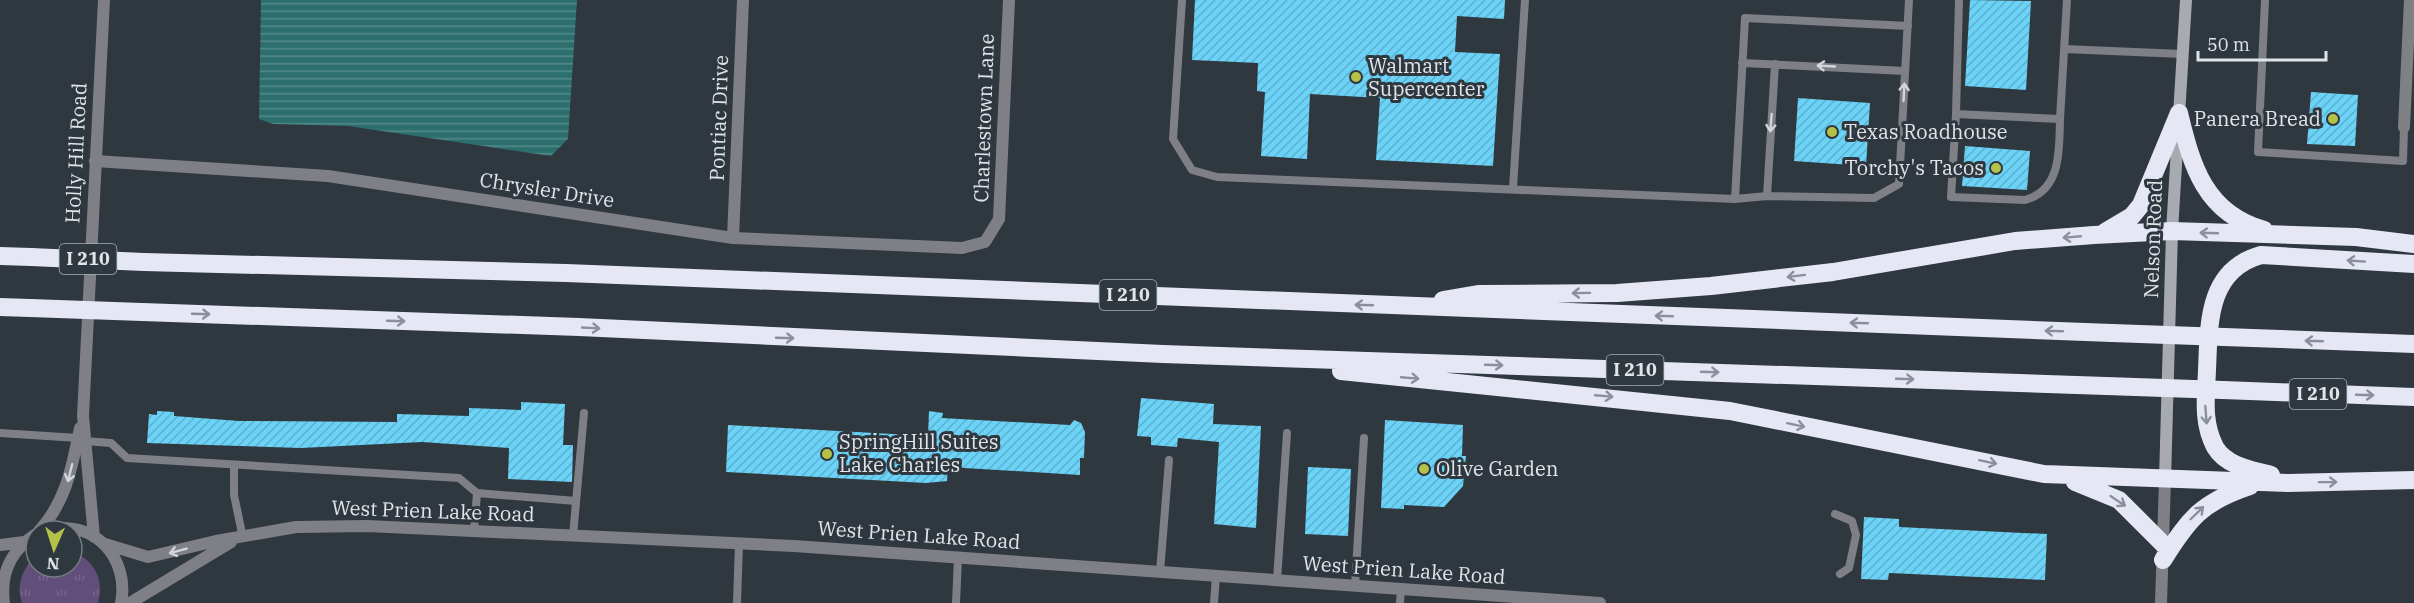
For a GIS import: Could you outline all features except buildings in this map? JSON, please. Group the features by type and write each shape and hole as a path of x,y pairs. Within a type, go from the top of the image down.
{"highway":[{"path":"2099,235 2132,216 2141,205 2179,113"},
{"path":"2179,113 2190,158 2203,185 2221,207 2247,225 2280,235"},
{"path":"1406,306 1478,294 1617,293 1712,286 1833,272 2015,241 2099,235 2172,231 2356,237 2414,244"},
{"path":"2298,482 2235,465 2216,449 2205,419 2211,310 2217,292 2230,273 2244,259 2261,255 2414,264"},
{"name":"I 210","path":"0,256 566,273 2414,344"},
{"name":"I 210","path":"0,307 579,327 1163,354 2414,397"},
{"path":"1163,354 1730,411 2083,483 2119,500 2163,552 2200,508 2229,493 2261,482"},
{"path":"2044,474 2261,482 2414,480"}],"main road":[{"name":"Nelson Road","path":"2165,480 2172,231 2186,0"}],"street":[{"name":"Holly Hill Road","path":"50,519 62,498 81,440 104,0"},
{"name":"Pontiac Drive","path":"733,238 743,0"},
{"name":"Charlestown Lane","path":"991,236 1000,211 1008,0"},
{"path":"2404,127 2410,0"},
{"name":"Chrysler Drive","path":"95,161 328,176 733,238 962,248 977,245 991,236"},
{"name":"Holly Hill Road","path":"81,440 100,541"},
{"path":"2161,603 2165,480"},
{"name":"West Prien Lake Road","path":"84,533 100,541 148,557 216,541 239,539 296,527 330,526 739,544 1401,589 1437,597 1600,603"},
{"name":"West Prien Lake Road","path":"130,603 239,539"},
{"path":"100,541 115,557 123,576 121,603"},
{"path":"0,545 24,542"},
{"path":"3,601 3,582 8,564 24,542"}],"lane":[{"path":"1182,0 1173,139 1192,170 1217,177 1735,199 1767,196 1874,198 1899,184 1909,0"},
{"path":"1513,188 1525,0"},
{"path":"1959,0 1951,197 2025,200 2034,198 2058,170 2067,0"},
{"path":"2265,0 2258,152 2403,161 2404,127"},
{"path":"1735,199 1745,18 1908,26"},
{"path":"2064,49 2182,54"},
{"path":"1742,63 1905,71"},
{"path":"1767,196 1775,64"},
{"path":"1956,114 2060,119"},
{"path":"573,536 584,413"},
{"path":"0,433 111,443 127,459 459,478 477,493 576,501"},
{"path":"1277,580 1287,433"},
{"path":"1355,586 1364,438"},
{"path":"1160,572 1169,460"},
{"path":"234,465 234,495 239,539"},
{"path":"474,531 477,493"},
{"path":"1835,514 1852,521 1856,535 1849,568 1840,574"},
{"path":"737,603 739,544"},
{"path":"956,603 958,558"},
{"path":"1214,603 1216,576"},
{"path":"1400,603 1401,589"}],"green space":[{"path":"84,558 92,565 99,579 98,603 22,603 20,584 24,572 24,579 84,579"}],"shaded area":[{"path":"261,0 577,0 568,139 551,156 348,126 273,124 259,119"}],"place":[{"name":"Walmart Supercenter","path":"1356,77"},
{"name":"Panera Bread","path":"2333,119"},
{"name":"Texas Roadhouse","path":"1832,132"},
{"name":"Torchy's Tacos","path":"1996,168"},
{"name":"SpringHill Suites Lake Charles","path":"827,454"},
{"name":"Olive Garden","path":"1424,469"}]}
